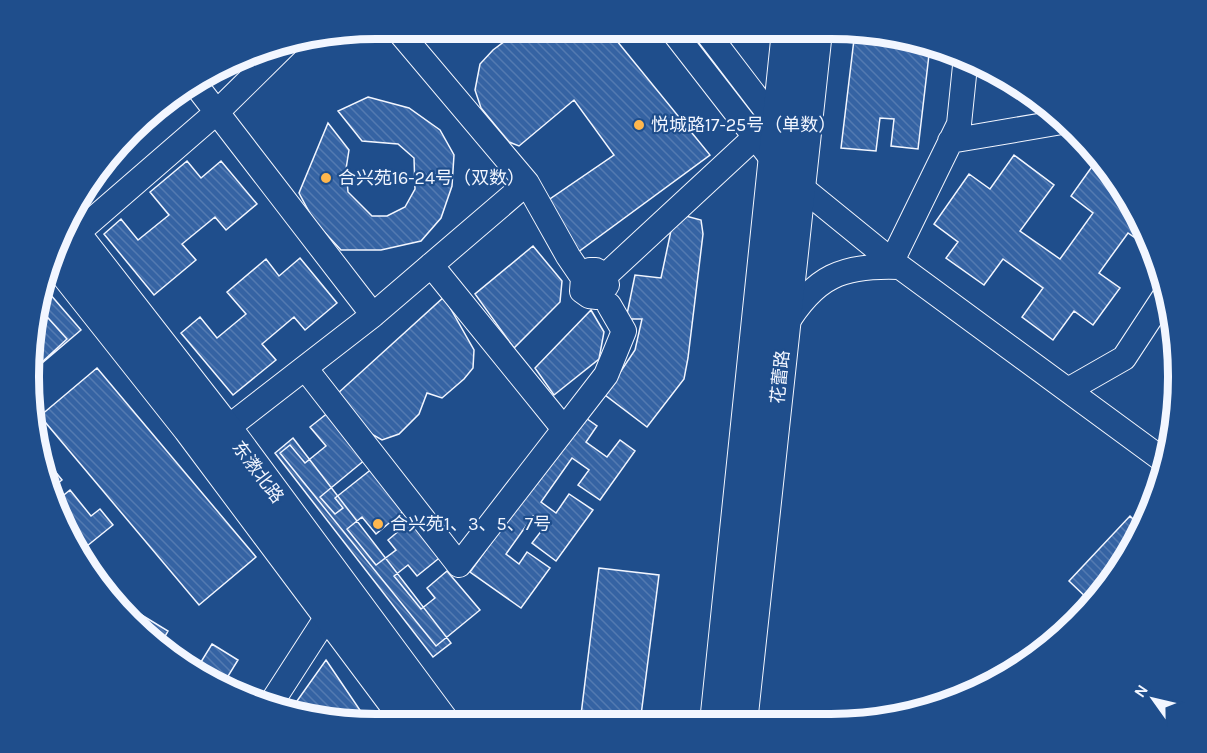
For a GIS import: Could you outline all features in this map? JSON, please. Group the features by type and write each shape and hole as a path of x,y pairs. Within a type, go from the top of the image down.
{"main road":[{"name":"花蕾路","path":"717,714 776,164 767,134 786,39"},
{"name":"花蕾路","path":"742,714 815,39"},
{"name":"东漖北路","path":"67,242 226,429 436,714"},
{"name":"东漖北路","path":"67,242 403,714"}],"street":[{"path":"305,368 459,566 606,375 624,331 602,292 568,256 527,183 405,39"},
{"path":"680,39 767,134 801,186"},
{"path":"712,39 760,101 767,134"},
{"path":"71,234 217,112 275,55"},
{"path":"895,264 959,124 965,67"},
{"path":"199,89 373,315"},
{"path":"950,141 1054,124"},
{"path":"602,292 767,134"},
{"path":"776,164 895,264 1158,456"},
{"path":"226,429 373,315 527,183"},
{"path":"785,326 800,301 816,286 832,277 870,266 895,264"},
{"path":"431,265 564,429"},
{"path":"1068,390 1124,358 1160,303"},
{"path":"275,698 330,612"}],"building":[{"name":"悦城路17-25号（单数）","path":"508,39 615,39 710,155 574,255 544,203 614,155 574,100 519,146 509,142 481,108 475,90 480,64"},
{"path":"854,40 896,45 929,54 918,149 891,146 894,119 880,118 876,151 841,148"},
{"name":"合兴苑16-24号（双数）","path":"368,97 409,108 440,130 454,155 452,186 441,218 421,241 381,250 341,250 314,221 299,193 328,123 349,150 346,169 348,192 372,216 387,216 405,207 415,189 414,158 398,144 362,141 338,111"},
{"path":"1014,155 1054,185 1020,231 1060,259 1093,213 1071,196 1093,165 1098,171 1123,208 1139,241 1128,233 1099,273 1120,288 1093,325 1074,311 1053,340 1022,317 1043,288 1003,259 984,285 946,258 958,242 934,224 969,174 990,189"},
{"path":"187,161 201,178 221,161 257,204 226,230 215,217 182,244 196,260 154,295 104,234 121,219 138,240 169,215 150,192"},
{"path":"682,215 701,220 703,234 688,358 684,379 647,427 605,395 635,350 642,319 626,319 635,275 661,278 673,221"},
{"path":"533,246 562,281 560,302 514,348 475,294"},
{"path":"300,258 337,303 305,330 294,317 262,344 276,360 233,395 181,333 200,317 217,338 246,314 227,292 266,259 279,276"},
{"path":"50,294 81,330 39,365 45,311"},
{"path":"444,297 474,350 473,368 442,398 427,393 419,414 399,434 382,440 368,432 337,394"},
{"path":"591,310 604,332 599,359 554,395 535,368"},
{"path":"45,314 67,339 40,364"},
{"path":"97,368 256,557 199,605 42,418 41,415"},
{"name":"合兴苑1、3、5、7号","path":"329,412 366,459 320,497 335,514 343,508 335,498 373,468 406,509 376,534 362,517 347,529 376,565 396,550 388,540 413,519 443,555 417,576 408,565 394,576 421,609 435,598 427,588 447,571 480,610 436,646 280,453 290,445 305,463 326,446 310,427"},
{"path":"583,416 597,426 586,442 607,457 620,440 635,451 600,500 578,485 589,470 572,458 541,502 556,513 569,494 593,510 556,561 532,543 546,525 533,516 506,554 519,564 527,552 550,568 521,608 470,572"},
{"path":"293,438 451,643 433,657 275,453"},
{"path":"52,468 62,480 57,484"},
{"path":"70,490 91,516 100,509 113,525 87,546 87,550 74,526 62,497"},
{"path":"1130,516 1135,521 1111,564 1086,597 1069,581"},
{"path":"599,568 659,575 641,714 581,714"},
{"path":"140,614 168,631 164,638 154,630 139,616"},
{"path":"212,644 238,660 226,679 200,664"},
{"path":"326,660 362,713 311,708 300,705 297,701"}],"place":[{"name":"悦城路17-25号（单数）","path":"639,125"},
{"name":"合兴苑16-24号（双数）","path":"326,178"},
{"name":"合兴苑1、3、5、7号","path":"378,524"}]}
